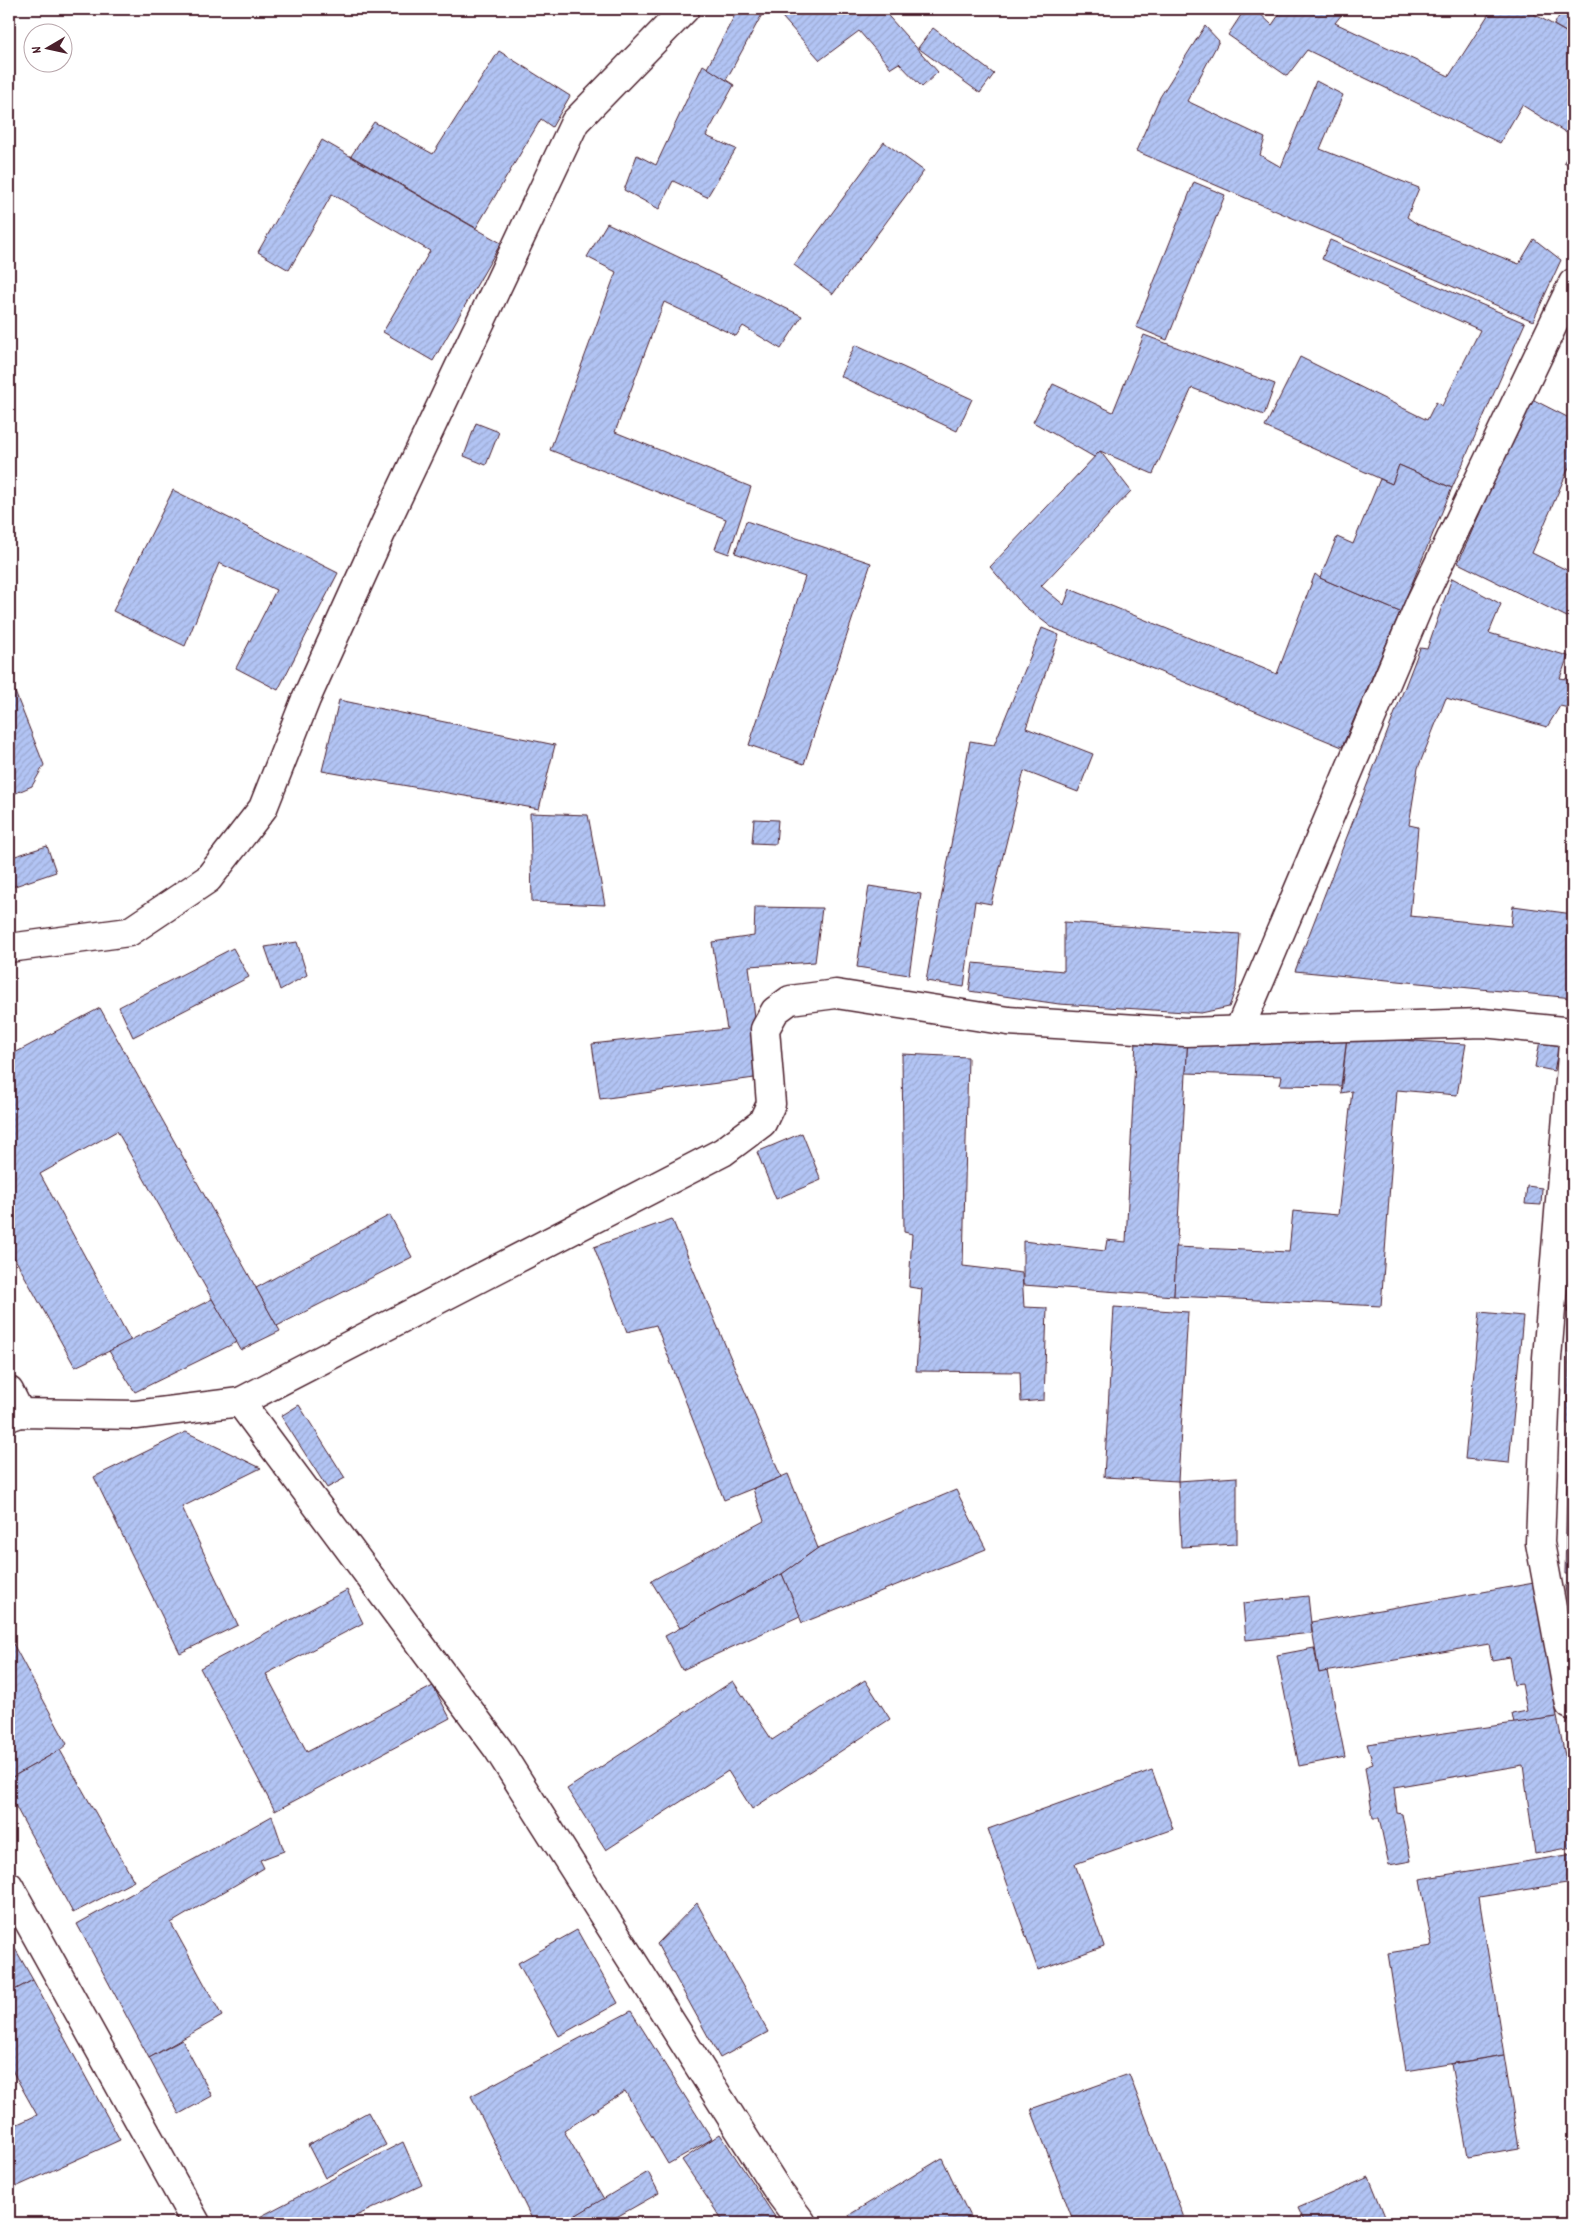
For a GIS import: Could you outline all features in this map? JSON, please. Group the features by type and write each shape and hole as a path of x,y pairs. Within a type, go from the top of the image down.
{"street":[{"path":"9,948 129,932 208,879 263,808 306,699 379,538 445,394 575,122 685,9"},
{"path":"1239,1030 1420,603 1573,283"},
{"path":"12,1407 136,1416 240,1402 723,1152 762,1123 771,1104 765,1028 775,1011 790,1000 836,994 1008,1021 1185,1032 1483,1023 1573,1032"},
{"path":"1570,1705 1540,1543 1547,1358 1573,1043"},
{"path":"240,1402 498,1749 778,2191 802,2223"},
{"path":"9,1886 196,2223"}],"building":[{"path":"738,9 765,9 726,80 707,68"},
{"path":"775,9 882,9 938,72 922,87 899,63 891,68 859,31 820,60"},
{"path":"1245,9 1255,9 1272,25 1283,9 1346,9 1335,23 1449,76 1492,9 1525,9 1573,36 1573,137 1522,105 1500,143 1307,50 1287,76 1228,35"},
{"path":"1563,9 1573,9 1573,36 1554,25"},
{"path":"1205,26 1219,41 1187,101 1265,138 1260,155 1281,167 1316,81 1343,95 1320,149 1419,188 1407,217 1417,224 1519,264 1534,239 1561,260 1533,321 1136,151 1160,97"},
{"path":"933,28 994,74 980,93 918,48"},
{"path":"499,51 570,96 552,127 541,119 476,228 351,156 374,122 433,154"},
{"path":"703,65 734,85 706,136 736,149 707,197 673,181 659,209 624,190 637,155 656,165"},
{"path":"322,140 501,243 433,361 383,332 430,251 332,194 289,270 258,252"},
{"path":"884,142 924,171 833,294 794,265"},
{"path":"1573,147 1573,167 1564,162"},
{"path":"1194,182 1225,195 1167,340 1136,327"},
{"path":"607,223 802,316 781,349 743,326 736,336 664,302 615,432 751,487 729,554 715,549 726,519 550,450 616,272 587,257"},
{"path":"1330,240 1525,323 1452,488 1399,465 1392,484 1265,427 1300,357 1427,420 1436,402 1442,406 1480,330 1322,259"},
{"path":"1144,335 1275,384 1264,415 1192,388 1153,474 1100,451 1094,457 1033,422 1053,384 1113,412"},
{"path":"855,345 972,399 957,431 840,376"},
{"path":"1530,398 1573,420 1573,458 1532,553 1573,573 1573,620 1458,563"},
{"path":"476,423 499,432 486,465 464,456"},
{"path":"1100,451 1131,491 1041,586 1064,605 1070,589 1277,674 1315,574 1320,578 1400,612 1342,747 1051,627 1024,606 990,567"},
{"path":"1399,465 1452,488 1400,612 1320,578 1337,537 1353,544 1380,479 1392,484"},
{"path":"173,490 338,573 278,690 236,668 276,590 219,563 185,646 113,611"},
{"path":"746,521 871,563 804,764 749,745 805,577 735,553"},
{"path":"1452,578 1501,604 1489,633 1568,656 1560,678 1573,680 1573,709 1560,706 1547,727 1446,698 1418,768 1409,825 1418,827 1410,916 1511,926 1513,906 1573,914 1573,998 1295,971 1420,648 1427,649"},
{"path":"1042,628 1059,635 1026,728 1093,754 1078,792 1024,771 991,904 975,901 964,987 926,981 970,741 994,745"},
{"path":"9,677 44,765 32,786 9,796"},
{"path":"339,700 555,745 539,809 322,771"},
{"path":"530,813 588,815 605,905 532,902"},
{"path":"754,819 778,820 776,844 752,843"},
{"path":"47,846 56,872 9,888 9,858"},
{"path":"869,886 921,894 909,975 857,967"},
{"path":"755,907 822,908 815,962 749,966 762,1077 600,1099 592,1044 727,1029 712,942 754,936"},
{"path":"1064,922 1240,934 1236,988 1229,1007 1201,1013 1059,1004 969,991 973,963 1064,971"},
{"path":"297,942 307,975 280,990 265,947"},
{"path":"233,948 249,977 133,1037 119,1007"},
{"path":"100,1008 280,1331 241,1350 117,1131 40,1174 131,1341 75,1367 9,1248 9,1056"},
{"path":"1188,1037 1174,1296 1023,1285 1023,1241 1105,1251 1107,1240 1126,1242 1136,1040"},
{"path":"1188,1037 1347,1037 1341,1086 1280,1085 1282,1076 1186,1073"},
{"path":"1347,1037 1466,1044 1457,1095 1397,1090 1381,1306 1174,1296 1176,1247 1289,1252 1293,1211 1338,1215 1352,1091 1341,1093"},
{"path":"1540,1041 1559,1046 1554,1071 1535,1067"},
{"path":"902,1054 968,1057 963,1266 1022,1273 1024,1307 1047,1308 1044,1400 1021,1402 1020,1372 916,1371 922,1289 909,1287 912,1234 904,1232"},
{"path":"802,1133 821,1180 776,1199 757,1152"},
{"path":"1527,1186 1542,1188 1541,1205 1525,1204"},
{"path":"390,1215 412,1257 277,1326 256,1288"},
{"path":"672,1219 781,1477 724,1500 656,1325 627,1332 594,1247"},
{"path":"1573,1281 1573,1313 1567,1312"},
{"path":"212,1299 237,1342 135,1392 109,1351"},
{"path":"1114,1307 1188,1312 1178,1481 1104,1477"},
{"path":"1480,1312 1523,1316 1509,1463 1465,1459"},
{"path":"1569,1333 1573,1333 1573,1424 1567,1424"},
{"path":"299,1405 345,1478 327,1488 281,1416"},
{"path":"186,1432 261,1468 182,1507 238,1625 180,1653 94,1477"},
{"path":"1568,1436 1573,1437 1573,1574 1565,1574"},
{"path":"788,1474 818,1548 782,1574 680,1628 651,1581 764,1521 753,1489"},
{"path":"1237,1477 1237,1544 1181,1547 1178,1481"},
{"path":"956,1490 986,1549 802,1623 782,1574 818,1548"},
{"path":"782,1574 800,1616 682,1670 665,1636"},
{"path":"1534,1583 1557,1717 1514,1724 1512,1714 1527,1711 1522,1684 1514,1685 1509,1657 1492,1660 1489,1644 1319,1673 1311,1622"},
{"path":"1573,1585 1573,1634 1565,1586"},
{"path":"347,1590 363,1623 266,1674 307,1752 433,1686 450,1718 275,1811 200,1668"},
{"path":"1308,1596 1312,1633 1246,1640 1243,1603"},
{"path":"11,1640 67,1744 60,1750 9,1779 9,1642"},
{"path":"1314,1648 1319,1673 1328,1671 1345,1757 1299,1766 1277,1655"},
{"path":"865,1680 890,1719 752,1809 728,1771 606,1850 567,1789 733,1681 772,1740"},
{"path":"1557,1717 1573,1794 1573,1847 1535,1854 1523,1765 1394,1787 1397,1813 1402,1814 1411,1861 1389,1865 1379,1818 1373,1818 1365,1767 1373,1764 1367,1744"},
{"path":"60,1750 134,1881 73,1913 9,1794 9,1779"},
{"path":"1152,1770 1173,1829 1075,1864 1104,1946 1038,1970 988,1829"},
{"path":"272,1816 284,1851 260,1860 264,1868 171,1923 222,2016 149,2058 77,1924"},
{"path":"1573,1854 1573,1882 1479,1897 1504,2055 1406,2071 1388,1953 1432,1946 1420,1879"},
{"path":"697,1903 768,2032 720,2058 657,1944"},
{"path":"577,1930 618,2003 559,2036 518,1963"},
{"path":"9,1938 33,1980 9,1993"},
{"path":"33,1980 120,2140 9,2190 9,2128 37,2115 9,2065 9,1993"},
{"path":"631,2011 712,2139 668,2164 625,2091 564,2131 604,2199 563,2223 534,2223 471,2096"},
{"path":"182,2040 212,2096 179,2114 149,2058"},
{"path":"1504,2055 1519,2148 1468,2157 1451,2064"},
{"path":"1129,2074 1186,2223 1074,2223 1031,2109"},
{"path":"368,2112 386,2145 325,2178 308,2145"},
{"path":"720,2134 779,2223 724,2223 682,2160"},
{"path":"403,2142 422,2185 341,2223 248,2223"},
{"path":"942,2158 973,2223 853,2223 849,2215"},
{"path":"648,2172 659,2193 606,2223 563,2223"},
{"path":"1369,2177 1386,2219 1380,2223 1305,2223 1298,2208"}]}
